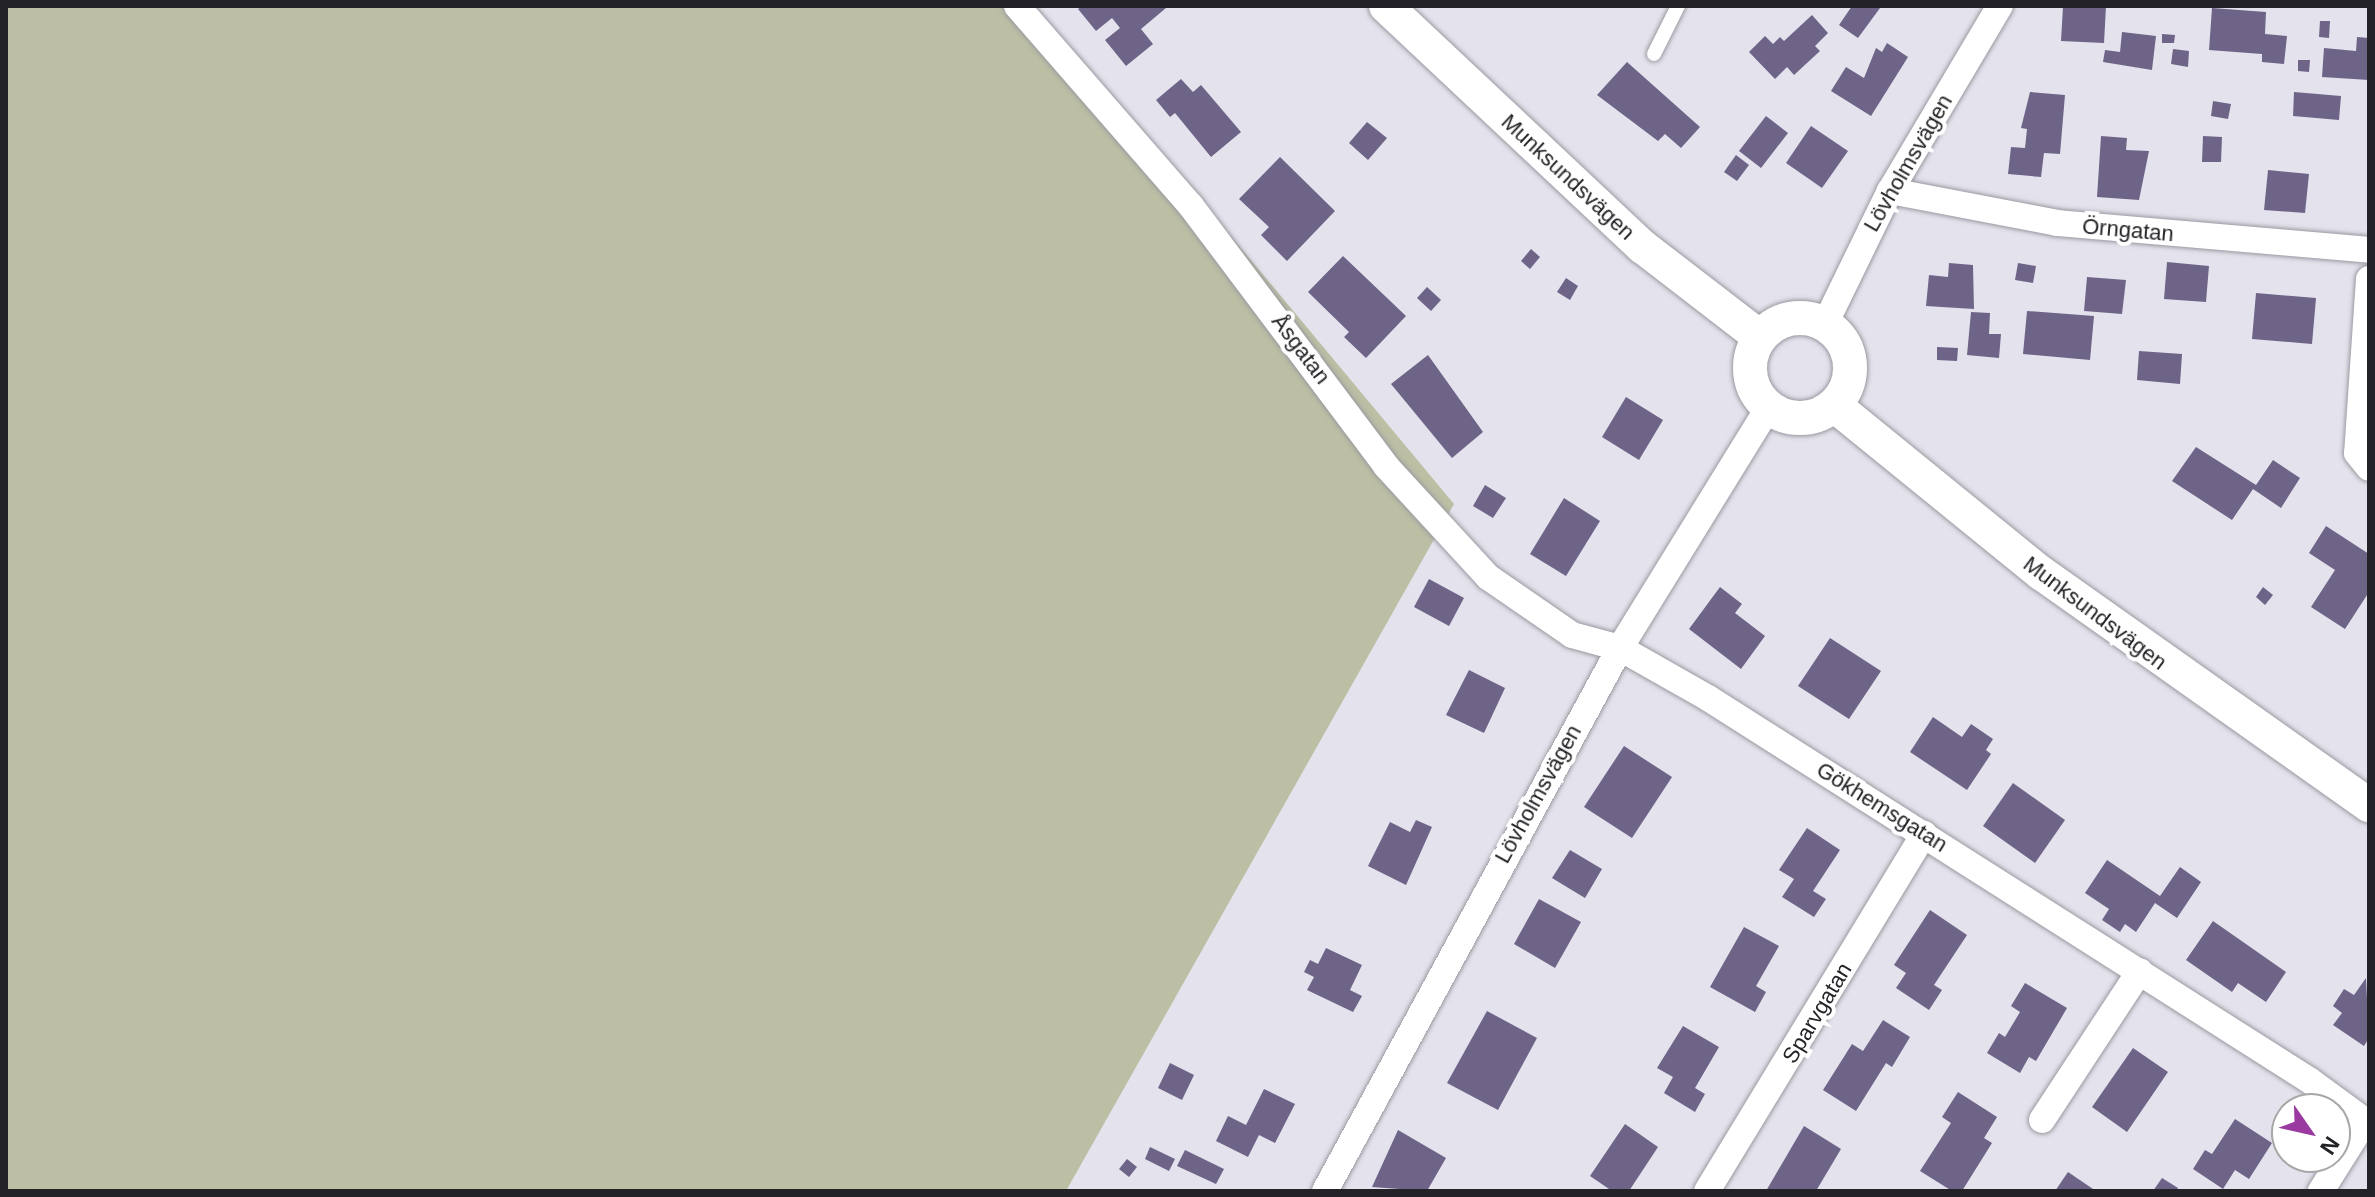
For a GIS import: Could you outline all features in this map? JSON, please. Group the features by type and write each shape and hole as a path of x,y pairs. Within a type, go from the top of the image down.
{"street":[{"name":"Åsgatan","path":"1017,6 1191,206 1386,466 1458,548 1545,618 1572,635 1620,648"},
{"name":"Munksundsvägen","path":"1386,6 1643,247 1760,337"},
{"name":"Lövholmsvägen","path":"1825,324 1890,191 2000,6"},
{"name":"Örngatan","path":"1890,191 2057,223 2369,250"},
{"path":"2369,279 2357,453 2369,468"},
{"path":"1790,318 1825,324 1844,343 1850,366 1846,389 1834,405 1802,418 1769,407 1756,392 1749,369 1760,337 1790,318"},
{"name":"Munksundsvägen","path":"1834,405 2041,573 2369,805"},
{"name":"Lövholmsvägen","path":"1325,1191 1620,648 1769,407"},
{"name":"Gökhemsgatan","path":"1620,648 1924,834 2140,971 2365,1121 2321,1191"},
{"name":"Sparvgatan","path":"1713,1188 1924,834"},
{"path":"2042,1120 2140,971"}],"lane":[{"path":"1654,54 1678,6"}],"green space":[{"path":"6,6 1031,6 1180,175 1454,504 1066,1191 6,1191"}],"building":[{"path":"1083,6 1166,8 1141,29 1153,44 1126,66 1105,40 1120,28 1112,18 1096,31 1078,9"},
{"path":"1852,6 1880,8 1858,38 1839,25"},
{"path":"2063,6 2106,6 2104,43 2061,41"},
{"path":"2212,8 2266,12 2265,34 2287,36 2284,64 2262,62 2262,54 2209,50"},
{"path":"1812,15 1828,33 1815,46 1820,51 1794,75 1787,67 1775,79 1749,52 1765,36 1773,44 1780,37 1784,41"},
{"path":"2320,21 2330,21 2329,38 2319,37"},
{"path":"2122,32 2156,36 2152,70 2103,62 2105,50 2120,52"},
{"path":"2162,34 2175,35 2174,43 2162,43"},
{"path":"2357,37 2369,38 2369,80 2322,77 2324,48 2356,51"},
{"path":"1887,43 1908,57 1871,116 1831,91 1846,67 1864,78 1876,48 1882,52"},
{"path":"2173,49 2189,51 2188,67 2171,64"},
{"path":"2298,60 2310,60 2309,72 2298,71"},
{"path":"1627,62 1700,127 1681,148 1665,134 1658,141 1597,95"},
{"path":"1181,79 1193,92 1201,85 1241,132 1211,157 1175,113 1170,117 1156,100"},
{"path":"2030,92 2065,95 2060,154 2044,153 2041,177 2008,174 2011,147 2025,148 2027,129 2021,128"},
{"path":"2294,92 2341,96 2339,120 2293,116"},
{"path":"2213,101 2231,104 2228,119 2211,116"},
{"path":"1766,116 1788,133 1761,168 1739,151"},
{"path":"1367,122 1387,138 1368,160 1349,143"},
{"path":"1811,126 1848,151 1822,188 1786,163"},
{"path":"2101,136 2127,138 2126,150 2149,151 2139,200 2097,197"},
{"path":"2203,136 2222,137 2221,162 2202,162"},
{"path":"1736,155 1749,165 1737,181 1724,172"},
{"path":"1280,157 1335,211 1287,261 1261,235 1269,227 1239,199"},
{"path":"2268,170 2309,174 2305,213 2264,210"},
{"path":"1531,249 1540,257 1530,269 1521,261"},
{"path":"1343,256 1406,316 1366,358 1344,337 1349,332 1308,292"},
{"path":"2167,262 2209,266 2206,302 2164,299"},
{"path":"1949,263 1973,265 1974,309 1926,306 1929,275 1948,277"},
{"path":"2018,263 2036,266 2033,283 2015,280"},
{"path":"2087,277 2126,280 2122,314 2084,311"},
{"path":"1566,278 1578,286 1570,300 1557,292"},
{"path":"1427,287 1441,300 1431,311 1417,298"},
{"path":"2256,293 2316,298 2312,344 2252,339"},
{"path":"2027,311 2094,316 2090,360 2023,354"},
{"path":"1971,312 1990,313 1989,334 2001,334 1999,358 1967,355"},
{"path":"1937,347 1958,348 1957,361 1937,360"},
{"path":"2139,351 2182,354 2180,384 2137,380"},
{"path":"1428,355 1483,432 1452,458 1391,384"},
{"path":"1626,397 1663,420 1639,460 1602,437"},
{"path":"2196,447 2256,485 2273,460 2300,478 2281,508 2253,489 2232,520 2172,481"},
{"path":"1485,485 1506,498 1493,518 1473,506"},
{"path":"1564,498 1600,521 1566,576 1530,554"},
{"path":"2326,526 2369,554 2369,592 2345,629 2311,607 2335,570 2309,553"},
{"path":"1429,579 1464,598 1449,626 1414,607"},
{"path":"1720,587 1742,604 1735,613 1765,636 1741,669 1689,629"},
{"path":"2263,587 2273,595 2265,605 2256,597"},
{"path":"1830,638 1881,671 1849,719 1798,686"},
{"path":"1469,670 1505,688 1484,733 1446,715"},
{"path":"1933,717 1962,737 1971,724 1993,739 1986,750 1991,754 1967,790 1910,752"},
{"path":"1624,746 1672,777 1632,838 1584,807"},
{"path":"2013,783 2065,820 2035,863 1983,826"},
{"path":"1416,820 1432,827 1406,885 1368,866 1390,822 1410,832"},
{"path":"1807,828 1840,850 1813,891 1826,899 1814,917 1782,897 1794,879 1779,870"},
{"path":"1570,850 1602,869 1585,898 1552,878"},
{"path":"2107,860 2160,896 2180,867 2201,882 2177,918 2155,903 2136,932 2125,924 2120,932 2102,920 2109,909 2085,893"},
{"path":"1539,899 1581,922 1555,968 1514,944"},
{"path":"1930,910 1967,935 1934,985 1942,990 1929,1010 1896,988 1906,973 1894,965"},
{"path":"2213,921 2286,972 2266,1002 2238,983 2232,992 2186,960"},
{"path":"1744,927 1779,946 1756,986 1766,992 1755,1012 1710,987"},
{"path":"1326,948 1362,965 1350,990 1362,996 1353,1012 1307,990 1314,977 1304,972 1310,960 1318,964"},
{"path":"2366,978 2369,1038 2364,1046 2333,1025 2342,1013 2333,1006 2344,989 2354,995"},
{"path":"2025,983 2067,1008 2036,1061 2029,1057 2020,1073 1987,1053 1999,1033 2005,1037 2020,1012 2011,1006"},
{"path":"1487,1011 1537,1038 1498,1110 1447,1083"},
{"path":"1883,1020 1910,1037 1892,1067 1886,1063 1856,1111 1823,1090 1852,1044 1863,1051"},
{"path":"1683,1026 1719,1047 1695,1088 1705,1094 1695,1112 1664,1093 1673,1077 1657,1068"},
{"path":"2133,1048 2168,1072 2127,1132 2092,1107"},
{"path":"1170,1063 1194,1075 1182,1100 1158,1088"},
{"path":"1264,1089 1295,1104 1275,1143 1259,1135 1248,1157 1216,1141 1228,1116 1246,1125"},
{"path":"1958,1092 1997,1117 1984,1138 1992,1143 1962,1191 1952,1191 1920,1171 1951,1123 1942,1117"},
{"path":"2235,1119 2271,1142 2249,1179 2235,1170 2223,1189 2193,1169 2205,1150 2212,1154"},
{"path":"1625,1124 1658,1147 1629,1191 1612,1191 1590,1176"},
{"path":"1804,1126 1841,1149 1816,1191 1766,1191"},
{"path":"1398,1130 1446,1158 1427,1191 1372,1187"},
{"path":"1150,1147 1175,1159 1169,1171 1145,1159"},
{"path":"1185,1150 1224,1169 1216,1184 1177,1166"},
{"path":"1127,1159 1137,1167 1129,1177 1119,1169"},
{"path":"2068,1172 2096,1191 2055,1191"},
{"path":"2162,1178 2178,1188 2176,1191 2153,1191"}]}
